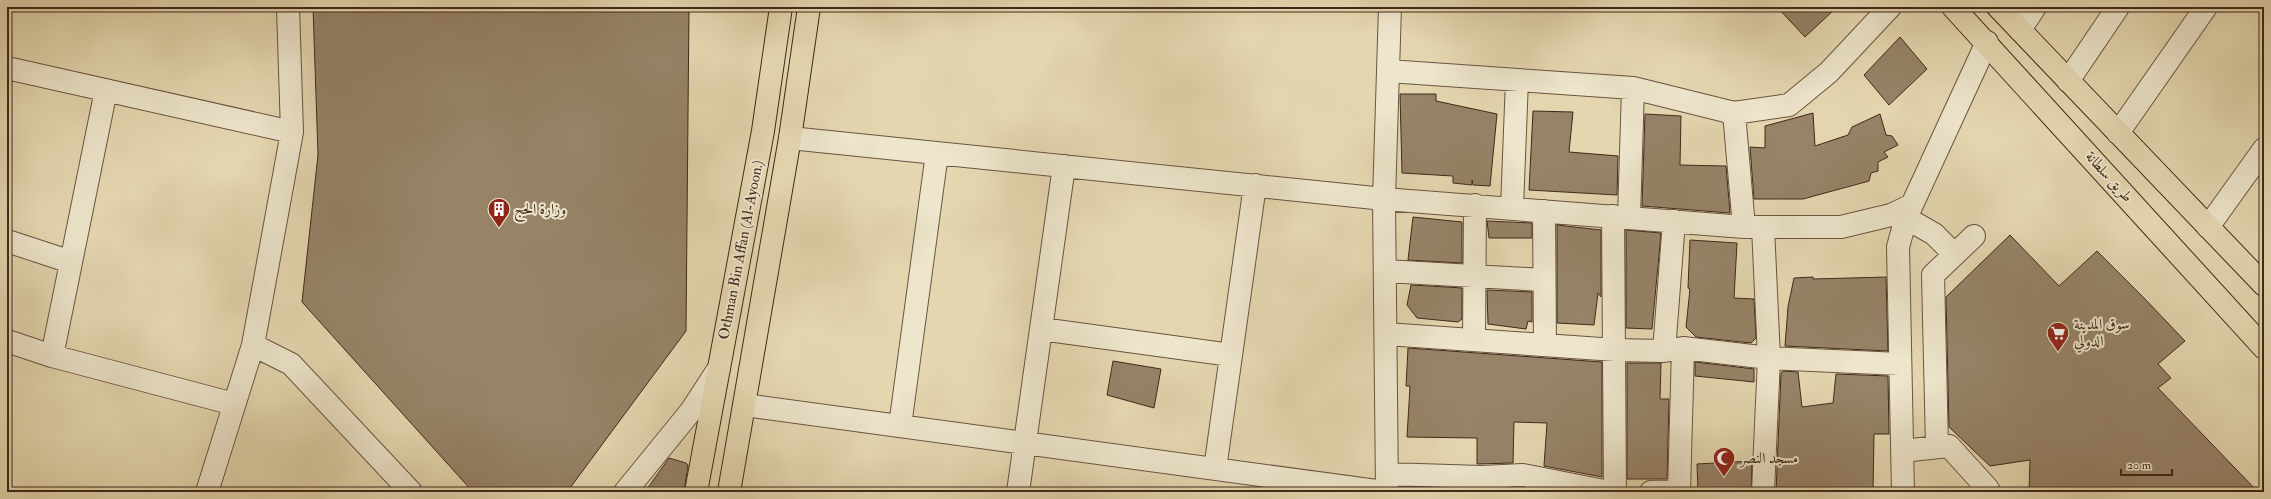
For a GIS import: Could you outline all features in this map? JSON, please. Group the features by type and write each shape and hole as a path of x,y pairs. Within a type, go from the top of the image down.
{"main road":[{"name":"Othman Bin Affan (Al-Ayoon.)","path":"696,492 763,131 781,7"},
{"name":"Othman Bin Affan (Al-Ayoon.)","path":"729,492 790,138 809,7"},
{"name":"طريق سلطانة","path":"1953,7 1987,42 2264,348"},
{"path":"1998,7 2263,284"}],"street":[{"path":"207,492 253,345 292,132 288,7"},
{"path":"1386,486 1384,198 1390,7"},
{"path":"1388,71 1633,88 1734,113 1789,105 1829,72 1890,7"},
{"path":"2020,30 2035,7"},
{"path":"2068,81 2118,7"},
{"path":"2118,133 2206,7"},
{"path":"1903,492 1898,248 1909,212 1987,42"},
{"path":"7,68 292,132"},
{"path":"1512,208 1517,80"},
{"path":"1615,492 1615,350 1621,217 1633,88"},
{"path":"52,356 106,90"},
{"path":"1734,113 1754,227 1769,358 1763,492"},
{"path":"790,138 1384,198 1754,227 1841,227 1909,212"},
{"path":"2208,227 2264,149"},
{"path":"900,426 937,153"},
{"path":"1018,492 1064,166"},
{"path":"1214,469 1255,186"},
{"path":"1474,340 1475,205"},
{"path":"1544,211 1545,345"},
{"path":"1909,212 1954,254"},
{"path":"1651,492 1679,492 1673,349 1674,221"},
{"path":"1937,447 1933,275 1974,236"},
{"path":"7,241 71,262"},
{"path":"1385,271 1544,280"},
{"path":"1041,329 1231,355"},
{"path":"1386,334 1615,350 1673,349 1769,358 1900,364"},
{"path":"7,341 52,356 234,404"},
{"path":"253,345 291,364 411,492"},
{"path":"625,492 691,410 719,368"},
{"path":"745,405 1214,469 1386,486 1480,477 1523,475 1541,485 1609,492"},
{"path":"1902,451 1949,446 1988,489"}],"building":[{"name":"وزارة الحج","path":"313,7 689,7 686,331 567,492 473,492 302,302 318,155"},
{"path":"1777,7 1837,7 1805,37"},
{"path":"1900,37 1927,69 1889,105 1864,75"},
{"path":"1400,94 1436,94 1436,101 1497,114 1490,186 1473,185 1472,180 1472,185 1453,183 1453,176 1402,173"},
{"path":"1533,111 1573,112 1569,152 1618,156 1617,195 1529,190"},
{"path":"1813,113 1815,146 1848,135 1852,127 1880,114 1886,135 1892,136 1898,145 1884,152 1888,157 1878,162 1878,171 1871,173 1869,181 1803,199 1754,199 1750,147 1765,148 1765,126"},
{"path":"1645,114 1681,116 1680,165 1726,166 1730,213 1642,206"},
{"path":"1413,217 1462,222 1462,263 1408,260"},
{"path":"1487,221 1532,223 1532,238 1489,238"},
{"path":"1557,225 1601,230 1601,297 1598,293 1594,325 1557,323"},
{"path":"1626,230 1661,233 1652,329 1626,328"},
{"name":"سوق المدينة الدولي","path":"2010,235 2059,286 2097,251 2145,299 2185,341 2158,364 2171,378 2158,388 2258,492 2029,492 2030,460 1990,466 1949,427 1946,297"},
{"path":"1690,240 1737,243 1734,298 1754,299 1756,338 1751,343 1696,337 1686,327 1690,289 1688,288"},
{"path":"1813,277 1813,279 1886,277 1888,351 1785,346 1788,307 1794,278"},
{"path":"1411,285 1462,288 1462,319 1458,322 1417,318 1407,305"},
{"path":"1487,290 1532,292 1532,322 1528,321 1526,329 1488,324"},
{"path":"1408,348 1602,362 1602,477 1544,466 1547,423 1514,422 1513,463 1477,464 1477,438 1407,437 1410,386 1406,386"},
{"path":"1113,361 1161,369 1154,408 1107,395"},
{"path":"1695,362 1754,369 1754,382 1695,376"},
{"path":"1627,363 1661,363 1660,399 1669,399 1667,479 1627,479"},
{"path":"1783,371 1798,372 1802,407 1833,403 1836,374 1888,376 1889,434 1874,434 1873,492 1776,492 1781,373"},
{"path":"669,458 688,465 684,492 645,492"},
{"name":"مسجد النصر","path":"1752,461 1751,492 1698,492 1697,464"}],"place":[{"name":"وزارة الحج","path":"499,228"},
{"name":"سوق المدينة الدولي","path":"2058,352"},
{"name":"مسجد النصر","path":"1724,478"}]}
